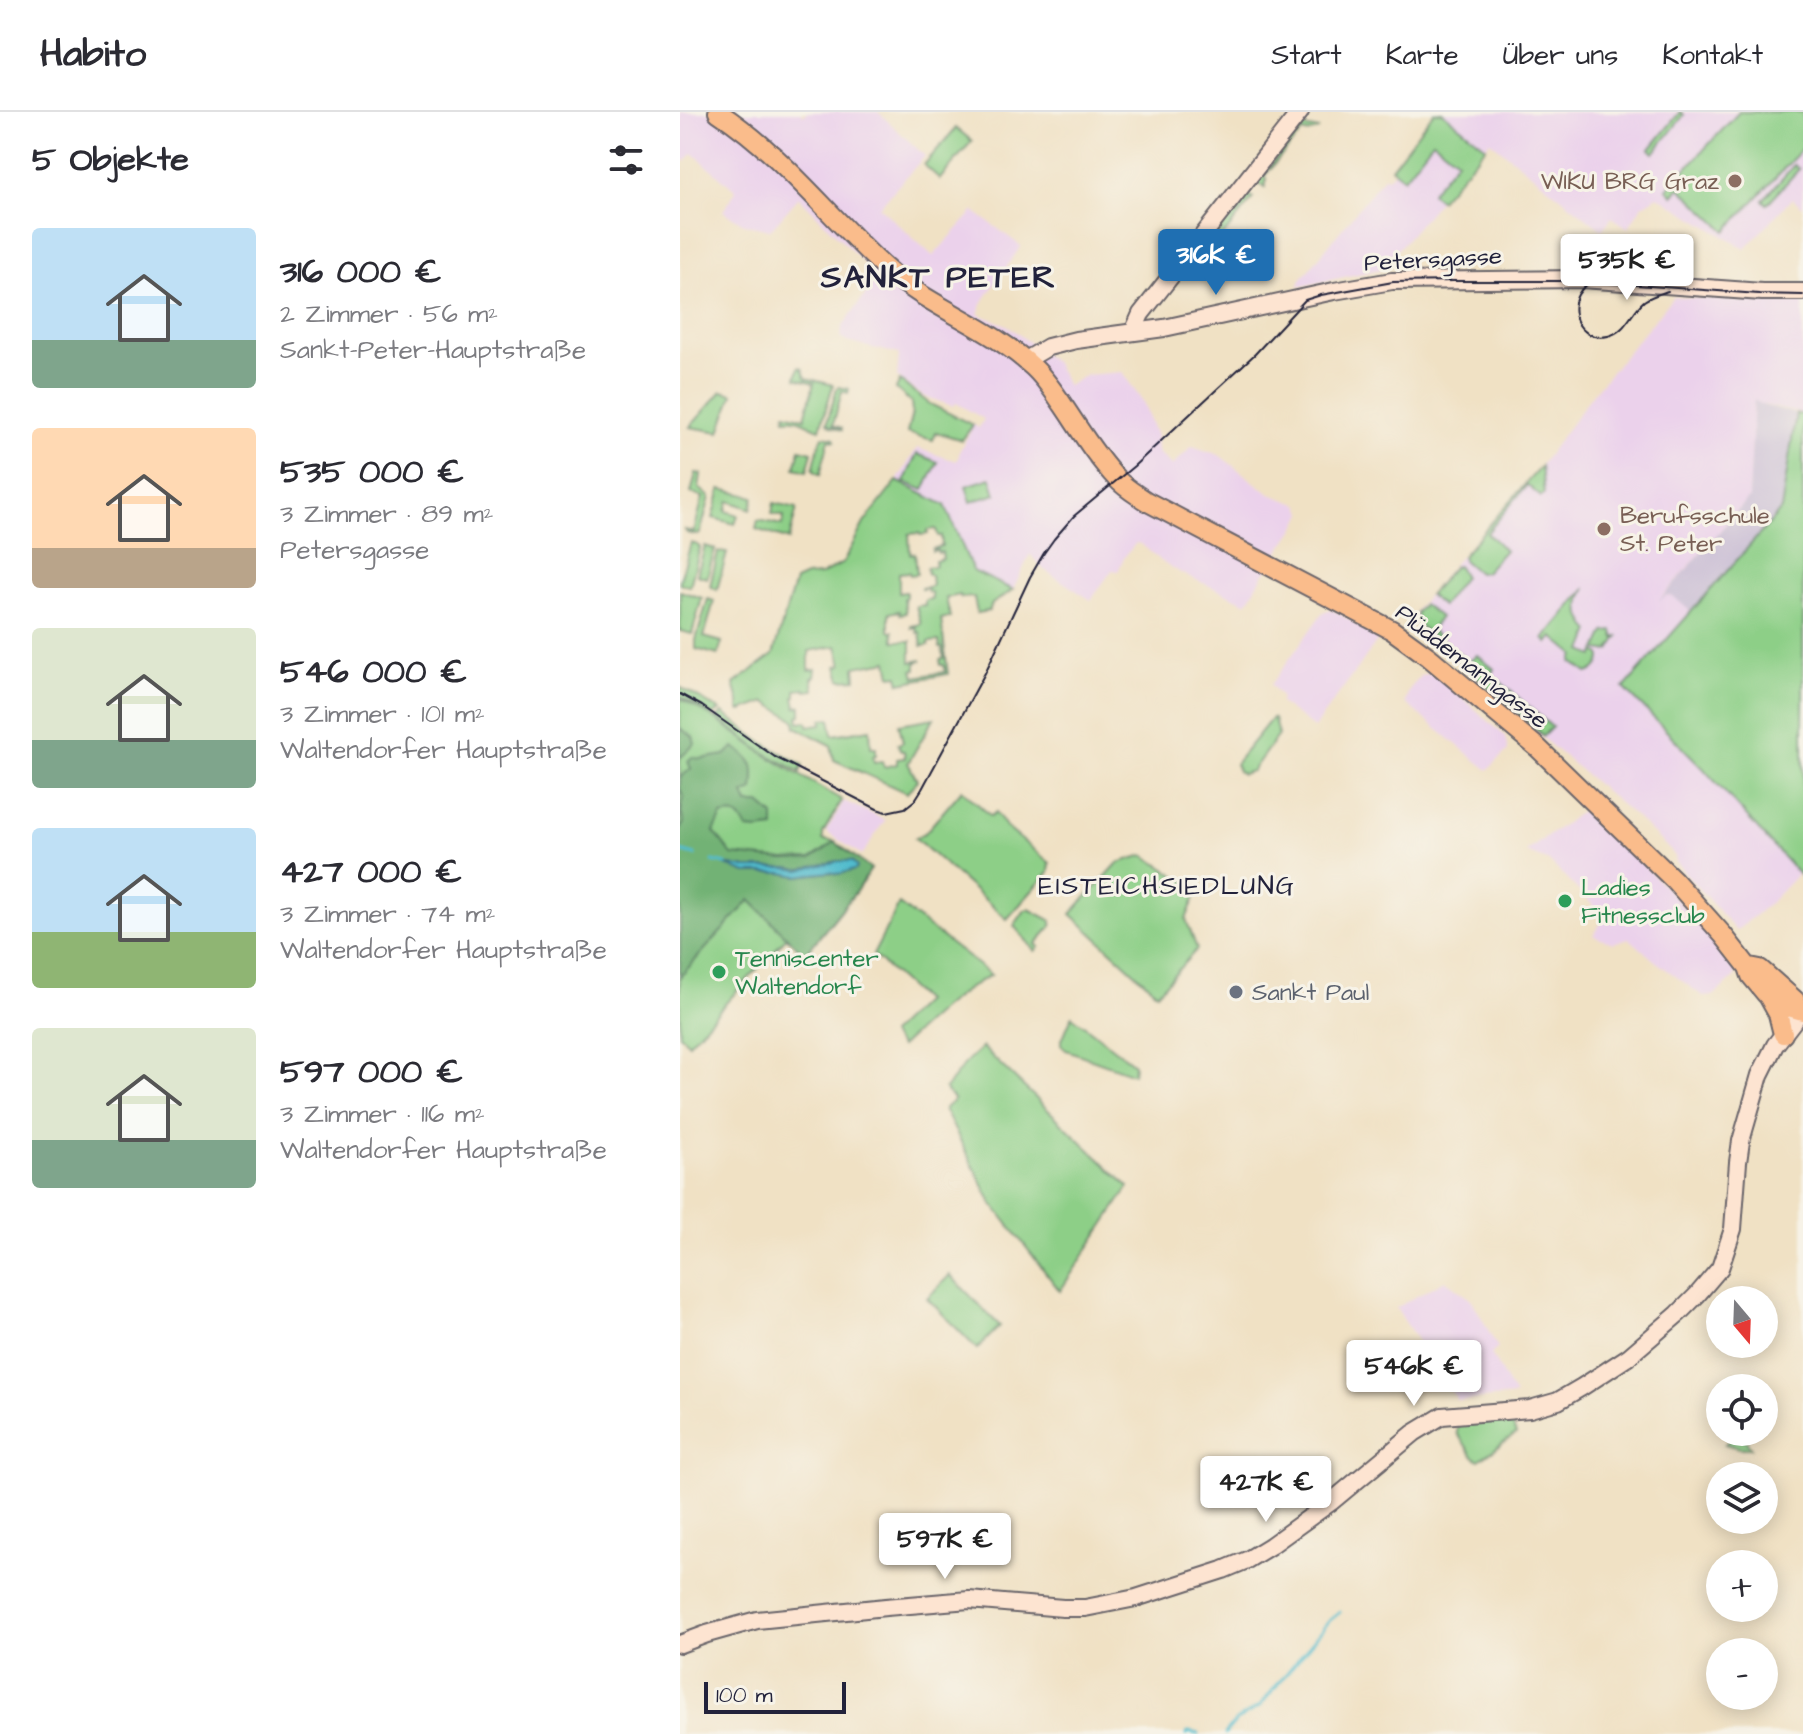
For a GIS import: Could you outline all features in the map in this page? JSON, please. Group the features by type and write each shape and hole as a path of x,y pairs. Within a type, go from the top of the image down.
{"main road":[{"name":"Plüddemanngasse","path":"718,112 778,158 882,265 903,282 1026,360 1043,377 1116,479 1127,488 1146,501 1392,630 1499,714 1674,880 1723,935 1766,994 1778,1014 1783,1034"},
{"path":"1133,332 1141,314 1300,112"},
{"name":"Petersgasse","path":"1026,360 1048,347 1076,340 1175,326 1386,282 1582,279 1762,292 1803,292"},
{"name":"Plüddemanngasse","path":"1748,967 1760,969 1794,998 1802,1010"},
{"path":"680,1644 757,1620 969,1600 1085,1608 1136,1598 1247,1560 1331,1502 1434,1419 1449,1414 1544,1406 1582,1387 1633,1353 1678,1314 1720,1268 1733,1229 1738,1162 1746,1120 1760,1075 1783,1034 1802,1010 1789,1007 1766,994"}],"shaded area":[{"path":"680,112 801,112 803,115 807,112 878,112 925,156 879,207 933,256 974,211 1021,246 984,300 978,314 1007,325 1055,363 1067,386 1086,375 1122,372 1144,404 1156,436 1157,452 1172,466 1192,446 1219,455 1270,494 1300,505 1303,513 1298,524 1247,603 1181,573 1136,543 1118,571 1112,570 1091,600 1043,569 1030,554 1013,590 973,571 945,505 897,481 917,448 956,461 974,425 979,428 984,419 956,403 953,406 923,396 897,377 899,354 847,342 841,337 842,327 873,284 865,264 799,197 770,230 744,224 723,211 736,191 693,153 685,162 680,155"},
{"path":"1434,112 1803,112 1803,207 1792,198 1745,249 1658,196 1642,206 1628,228 1612,217 1602,230 1490,141 1381,269 1298,287 1384,177 1388,178 1394,172 1391,168"},
{"name":"Berufsschule St. Peter","path":"1673,297 1803,302 1803,414 1754,401 1749,498 1662,597 1675,597 1691,612 1624,688 1703,768 1798,874 1736,931 1676,862 1670,850 1416,624 1414,612 1529,481 1592,395"},
{"path":"1754,400 1796,414 1781,509 1691,612 1674,597 1667,595 1659,601 1749,498"},
{"path":"1331,609 1378,636 1378,640 1314,728 1280,703 1281,696 1271,685 1323,612"},
{"path":"1431,673 1505,736 1508,750 1488,770 1405,703 1409,690 1421,675"},
{"path":"844,801 885,820 862,855 826,832"},
{"path":"1586,808 1683,905 1736,970 1735,977 1713,996 1704,997 1629,938 1613,943 1593,935 1607,914 1598,910 1549,861 1526,852"},
{"path":"1445,1280 1472,1300 1498,1348 1491,1354 1515,1396 1458,1401 1396,1308"}],"green space":[{"path":"1434,112 1442,112 1486,147 1440,200 1431,193 1457,160 1433,141 1404,178 1391,168"},
{"path":"1680,112 1684,115 1654,153 1650,149"},
{"name":"WIKU BRG Graz","path":"1739,112 1803,112 1803,148 1726,231 1680,188 1673,195 1667,189"},
{"path":"1304,127 1319,130 1302,132 1264,176 1267,179 1265,187 1257,183 1287,143"},
{"path":"956,128 972,141 940,179 924,165"},
{"path":"1794,165 1799,169 1767,204 1763,200"},
{"path":"1248,194 1253,198 1216,245 1210,242"},
{"path":"799,367 806,378 833,385 820,429 797,419 785,419 786,413 805,418 814,383 796,378"},
{"path":"900,381 930,404 973,425 962,440 936,432 933,440 907,433 911,402 896,389"},
{"path":"839,387 849,389 848,393 842,391 833,425 842,430 827,423"},
{"path":"722,391 733,394 720,432 690,427"},
{"path":"1796,414 1803,414 1803,879 1703,768 1624,688 1781,510"},
{"path":"823,436 835,441 829,440 820,475 813,470"},
{"path":"800,449 812,452 807,471 795,468"},
{"path":"917,454 938,462 924,490 904,482"},
{"path":"1541,466 1544,494 1541,497 1527,485 1487,533 1505,550 1485,572 1478,573 1462,556"},
{"path":"696,473 701,474 699,488 710,497 700,534 696,535 685,530 694,532 703,497 691,493"},
{"path":"991,478 996,494 971,502 966,486"},
{"path":"897,481 945,505 973,571 1013,590 992,604 989,611 977,613 974,597 961,598 960,595 946,598 950,617 941,619 948,674 900,683 898,675 891,676 888,661 855,667 856,679 841,680 837,666 842,665 837,646 809,651 809,670 816,669 812,678 814,690 796,690 796,707 801,706 799,722 807,721 808,726 822,724 822,719 830,718 833,735 870,729 871,747 876,747 874,762 882,761 884,767 905,758 898,744 903,742 899,724 934,718 908,763 917,780 907,793 834,760 831,745 796,727 795,720 766,702 741,711 734,684 773,655 795,581 821,575 843,563 864,523","holes":["936,529 938,536 941,536 942,546 932,551 942,552 943,559 935,561 936,566 927,567 932,586 921,588 927,588 932,599 925,600 925,605 916,606 921,624 911,628 916,627 917,633 920,632 922,646 939,641 944,658 940,660 945,672 915,677 913,670 916,663 922,660 911,662 911,641 894,641 893,631 889,631 889,613 906,613 906,592 899,593 899,573 917,574 915,553 910,554 909,534 928,534 927,530"]},
{"path":"721,489 754,497 751,509 729,501 726,511 738,515 735,524 713,518"},
{"path":"774,503 797,508 789,540 756,529 758,520 782,525 784,516 772,514"},
{"path":"691,543 700,548 690,586 680,584 680,580"},
{"path":"705,546 715,549 707,578 697,575"},
{"path":"718,552 727,553 717,590 710,586"},
{"path":"1454,566 1458,566 1464,577 1442,606 1429,595"},
{"path":"1586,588 1580,611 1591,631 1583,651 1594,656 1596,652 1601,655 1597,667 1587,673 1572,662 1575,655 1553,637 1548,643 1544,639"},
{"path":"680,591 702,598 692,634 680,631"},
{"path":"708,599 714,601 704,637 722,642 718,655 696,649"},
{"path":"1423,604 1440,617 1431,630 1469,662 1477,655 1494,669 1491,674 1552,727 1543,736 1417,623 1416,612"},
{"path":"1613,631 1615,638 1618,637 1610,650 1597,650 1605,632"},
{"path":"680,687 720,710 713,715 680,696"},
{"path":"680,698 769,757 842,800 823,833 823,840 835,842 871,869 802,958 787,937 689,1043 680,1035"},
{"path":"723,713 760,741 803,765 800,772 761,751 717,718"},
{"path":"1272,718 1278,735 1252,771 1242,774 1235,764"},
{"path":"680,728 693,737 695,744 680,758"},
{"path":"734,747 750,760 754,775 753,790 744,794 748,804 760,804 774,816 774,828 757,830 747,829 735,815 722,816 714,832 732,855 811,859 835,842 871,869 802,958 797,947 750,900 680,977 680,829 684,823 681,812 684,797 680,777 691,769 688,761 692,757 700,759 725,755","holes":["852,861 838,874 798,876 746,873 729,865 800,870"]},
{"path":"962,790 991,816 996,812 1007,828 1050,863 1049,872 1007,919 915,838 925,833"},
{"path":"1144,855 1198,890 1186,919 1197,949 1157,993 1071,914 1118,863"},
{"path":"899,904 991,975 954,999 900,1047 890,1034 924,1001 873,955"},
{"path":"1029,909 1052,921 1051,927 1036,944 1039,947 1035,951 1014,926"},
{"path":"1072,1016 1134,1064 1133,1074 1066,1050 1061,1042"},
{"path":"982,1047 1129,1187 1060,1291 992,1203 944,1109 954,1100 945,1089"},
{"path":"950,1275 1000,1326 977,1349 927,1298"},
{"path":"1511,1421 1516,1434 1479,1460 1457,1433 1458,1426 1464,1423"}],"water":[{"path":"852,861 857,867 838,874 798,876 746,873 723,864 800,870"}],"waterway":[{"path":"680,851 695,855"},
{"path":"713,861 726,864"},
{"path":"1225,1734 1237,1720 1260,1706 1330,1620 1340,1612"},
{"path":"1187,1734 1199,1734"}],"tram line":[{"path":"1597,280 1585,286 1575,305 1579,325 1596,336 1614,334 1644,301 1668,291"},
{"path":"680,694 775,757 877,809 886,812 905,808 922,789 985,673 1030,577 1054,539 1074,516 1134,466 1255,354 1305,300 1393,282 1454,281 1581,281 1803,295"}],"place":[{"name":"WIKU BRG Graz","path":"1735,181"},
{"name":"Berufsschule St. Peter","path":"1604,529"},
{"name":"Ladies Fitnessclub","path":"1565,901"},
{"name":"Tenniscenter Waltendorf","path":"719,972"},
{"name":"Sankt Paul","path":"1236,992"}],"district":[{"name":"SANKT PETER","path":"939,276"},
{"name":"EISTEICHSIEDLUNG","path":"1167,885"}]}
